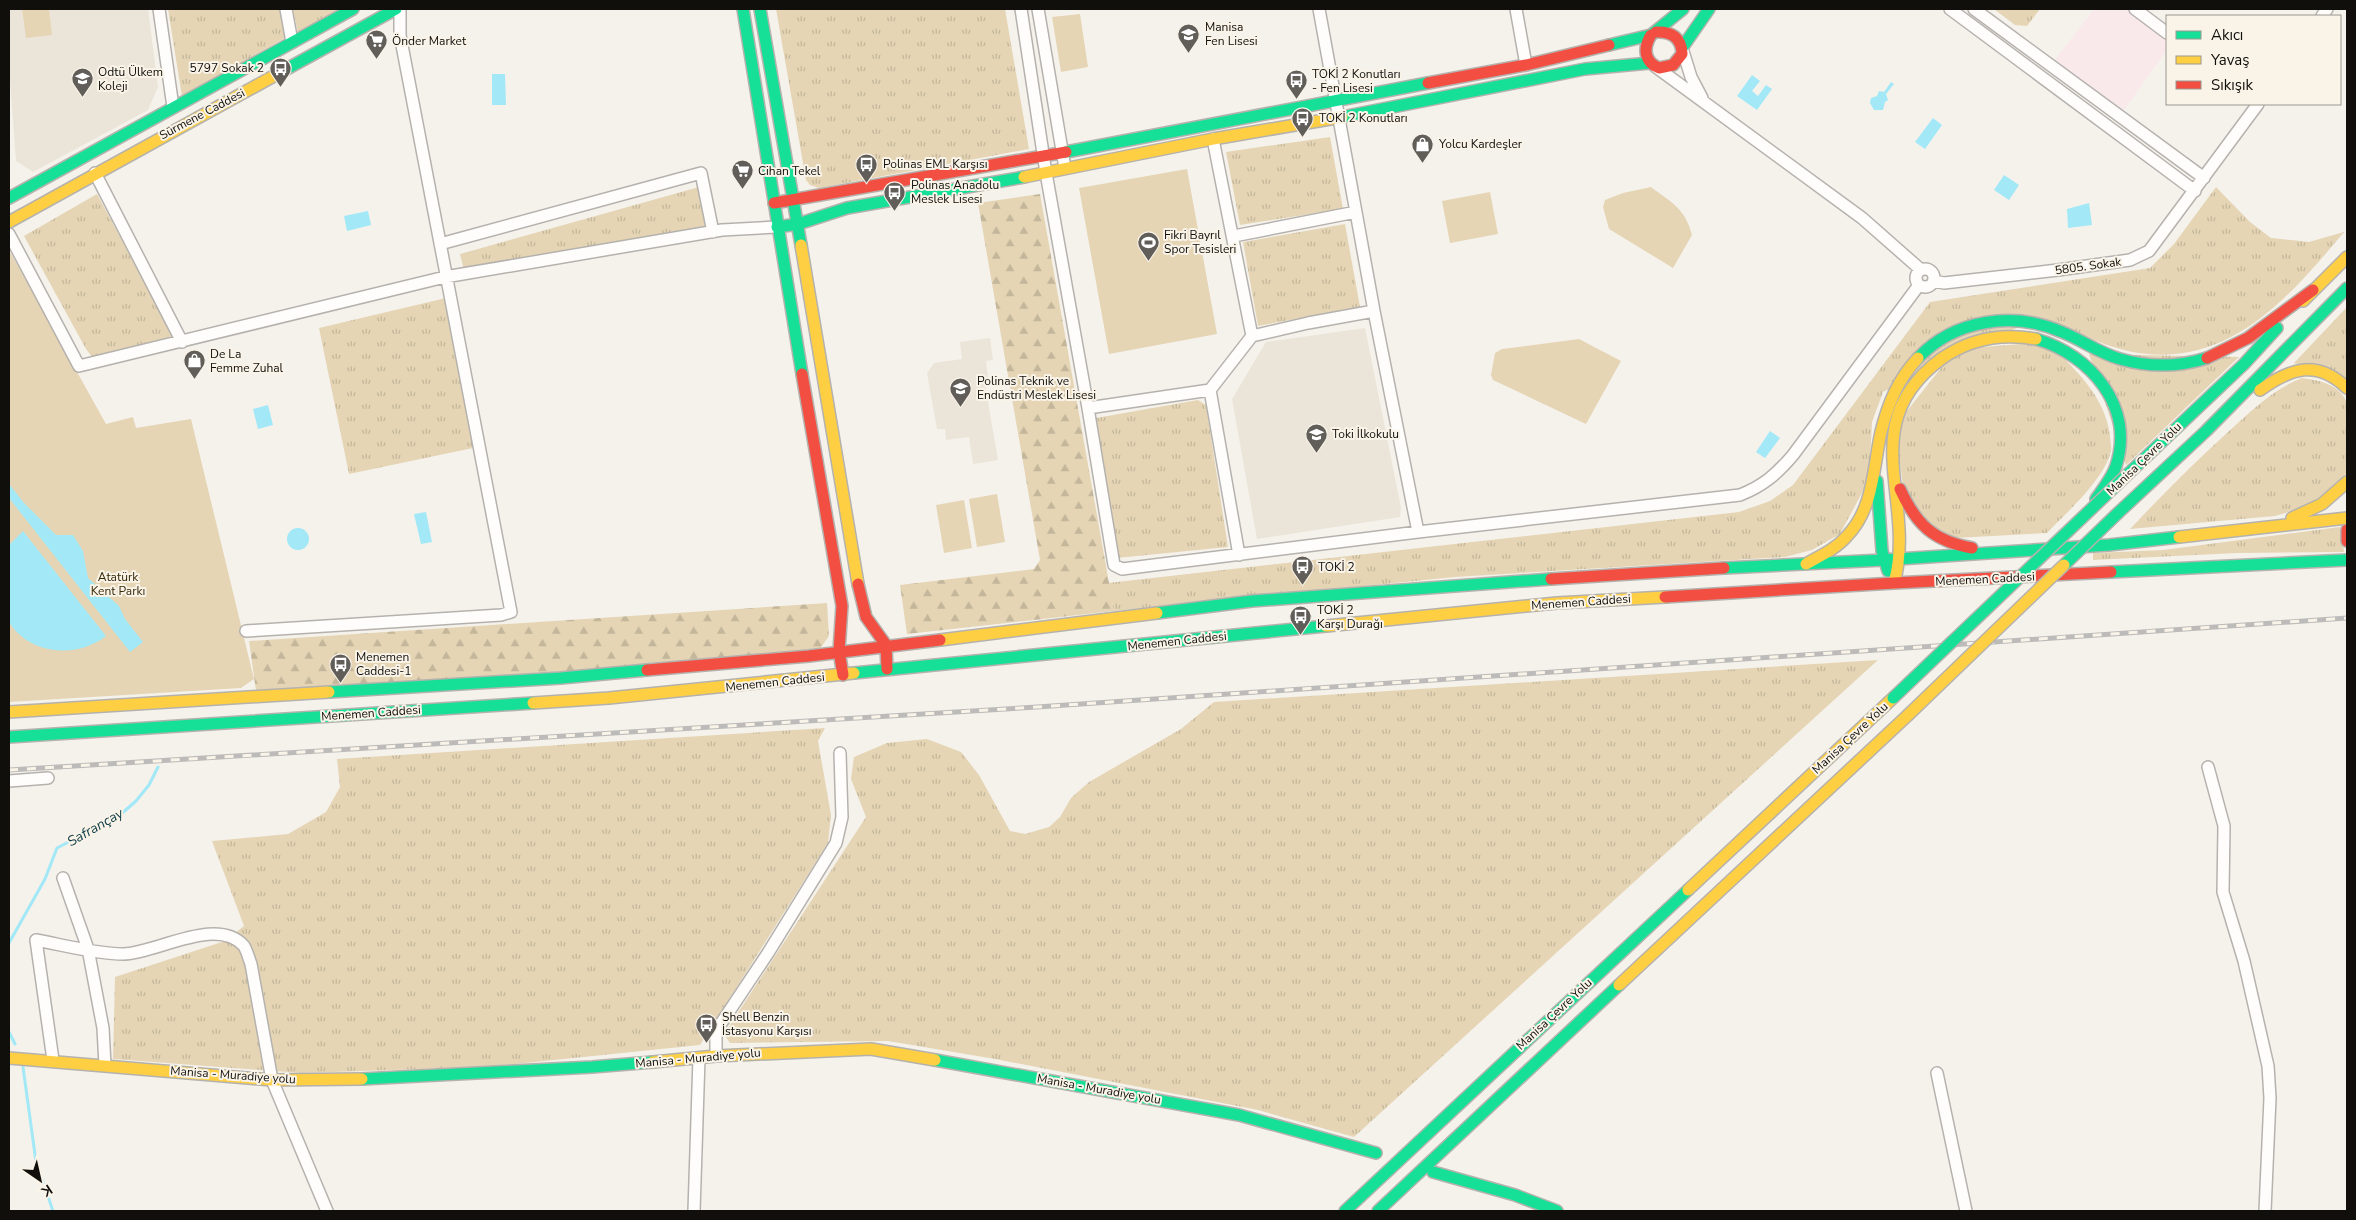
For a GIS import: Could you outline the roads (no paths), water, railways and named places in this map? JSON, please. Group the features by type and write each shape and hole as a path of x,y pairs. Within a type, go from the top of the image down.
{"main road":[{"name":"Sürmene Caddesi","path":"10,197 353,9"},
{"name":"Sürmene Caddesi","path":"9,222 175,127 290,68 396,9"},
{"path":"743,9 777,227 842,606 838,651 843,675"},
{"path":"760,9 862,605 866,617 886,645 887,669"},
{"path":"1653,65 1644,52 1645,45 1653,34 1683,9"},
{"path":"777,227 798,224 847,208 1046,173 1214,139 1338,118 1585,69 1653,65 1668,67 1674,65 1681,55 1682,48 1709,9"},
{"path":"774,202 1045,156 1526,65 1653,34 1662,30 1673,33 1678,37 1682,48"},
{"path":"173,108 175,127"},
{"path":"10,197 23,213"},
{"name":"Manisa Çevre Yolu","path":"1345,1211 2084,518 2244,364 2313,290 2347,257"},
{"name":"Manisa Çevre Yolu","path":"1378,1211 1907,716 2206,431 2347,288"},
{"path":"1806,564 1846,537 1864,512 1872,490 1884,416 1895,387 1906,369 1928,348 1956,331 1980,323 2014,320 2059,331 2108,355 2132,362 2176,364 2204,359 2235,346 2313,290"},
{"path":"1894,583 1900,559 1895,477 1891,456 1899,411 1912,388 1928,368 1956,349 1985,339 2020,336 2048,342 2069,353 2090,368 2107,390 2117,411 2122,429 2120,449 2115,468 2084,518"},
{"path":"2206,431 2276,378 2292,370 2309,368 2327,374 2342,382 2347,388"},
{"path":"1875,471 1880,493 1883,560 1894,583"},
{"path":"1895,477 1917,521 1937,539 1963,547 2006,552"},
{"path":"2261,528 2307,513 2338,492 2347,482"},
{"name":"Menemen Caddesi","path":"9,712 552,678 808,656 1259,601 1643,572 1883,560 2109,545 2347,518"},
{"path":"2347,530 2347,541"},
{"name":"Menemen Caddesi","path":"9,737 609,698 1557,603 1894,583 2347,560"},
{"name":"Manisa - Muradiye yolu","path":"9,1058 54,1060 272,1080 388,1079 592,1067 716,1056 871,1049 1239,1115 1376,1153"},
{"path":"1433,1172 1515,1195 1557,1211"}],"street":[{"path":"159,9 173,108"},
{"path":"286,9 292,42"},
{"path":"246,631 501,615 511,612 445,277 400,35 400,9"},
{"path":"1021,9 1045,156 1046,173 1114,565 1122,569 1418,532 1740,495 1772,479 1793,455 1918,285"},
{"path":"1038,9 1065,168"},
{"path":"1319,9 1374,311 1418,532"},
{"path":"1516,9 1526,65"},
{"path":"1950,9 2194,191"},
{"path":"1974,9 2204,178"},
{"path":"2135,9 2166,32"},
{"path":"1682,48 1691,77 1703,100"},
{"path":"1653,65 1862,218 1920,269 1930,270 1934,275 1934,281 1927,287 1918,285"},
{"name":"5805. Sokak","path":"1934,281 1944,283 2130,260 2149,251 2257,105"},
{"path":"1214,139 1252,336"},
{"path":"95,173 182,342"},
{"path":"440,244 701,173 713,232"},
{"path":"1234,236 1356,212"},
{"path":"9,234 80,366 445,277 713,232 777,227"},
{"path":"1918,285 1915,277 1920,269"},
{"path":"1088,408 1210,390 1252,336 1374,311"},
{"path":"1210,390 1239,555"},
{"path":"716,1056 716,1031 768,953 836,843 842,817 840,753"},
{"path":"2208,767 2224,826 2223,892 2244,961 2268,1066 2270,1098 2265,1211"},
{"path":"9,781 48,778"},
{"path":"63,878 88,949 103,1028 106,1065"},
{"path":"54,1060 36,940 124,954 190,938 216,934 230,937 244,946 251,964 272,1080 327,1211"},
{"path":"694,1211 698,1058"},
{"path":"1937,1073 1966,1211"}],"water":[{"path":"492,74 505,74 506,105 492,105"},
{"path":"1752,75 1760,81 1752,91 1758,96 1766,85 1772,89 1757,110 1737,96"},
{"path":"1891,82 1894,84 1886,94 1888,100 1885,102 1883,110 1874,110 1870,103 1871,98 1877,96 1879,91 1884,92"},
{"path":"1933,118 1942,125 1925,149 1915,142"},
{"path":"2004,175 2019,185 2009,200 1994,190"},
{"path":"2089,203 2092,225 2068,228 2067,209"},
{"path":"368,211 371,225 347,231 344,216"},
{"path":"268,405 273,425 258,429 253,409"},
{"path":"1770,431 1780,438 1765,458 1756,452"},
{"path":"9,484 24,503 56,535 73,535 83,551 88,578 119,606 125,619 143,642 130,652 9,498"},
{"path":"426,512 432,542 421,544 414,514"},
{"path":"298,528 306,531 309,539 306,547 298,550 290,547 287,539 290,531"},
{"path":"23,531 106,636 81,648 54,650 41,647 29,641 18,633 9,622 9,545"}],"waterway":[{"name":"Safrançay","path":"9,943 45,879 57,848 120,815 136,801 149,785 158,767"},
{"name":"Safrançay","path":"9,1032 15,1044"},
{"name":"Safrançay","path":"23,1067 36,1162 53,1211"}],"railway":[{"path":"9,770 1037,707 2347,618"}],"place":[{"name":"Manisa Fen Lisesi","path":"1189,53"},
{"name":"Önder Market","path":"376,60"},
{"name":"5797 Sokak 2","path":"280,87"},
{"name":"Odtü Ülkem Koleji","path":"82,98"},
{"name":"TOKİ 2 Konutları - Fen Lisesi","path":"1296,100"},
{"name":"TOKİ 2 Konutları","path":"1303,137"},
{"name":"Yolcu Kardeşler","path":"1423,163"},
{"name":"Polinas EML Karşısı","path":"867,183"},
{"name":"Cihan Tekel","path":"742,190"},
{"name":"Polinas Anadolu Meslek Lisesi","path":"895,211"},
{"name":"Fikri Bayrıl Spor Tesisleri","path":"1148,261"},
{"name":"De La Femme Zuhal","path":"194,380"},
{"name":"Polinas Teknik ve Endüstri Meslek Lisesi","path":"961,407"},
{"name":"Toki İlkokulu","path":"1316,453"},
{"name":"TOKİ 2","path":"1302,586"},
{"name":"TOKİ 2 Karşı Durağı","path":"1301,636"},
{"name":"Menemen Caddesi-1","path":"340,683"},
{"name":"Shell Benzin İstasyonu Karşısı","path":"706,1043"}],"park label":[{"name":"Atatürk Kent Parkı","path":"118,584"}]}
